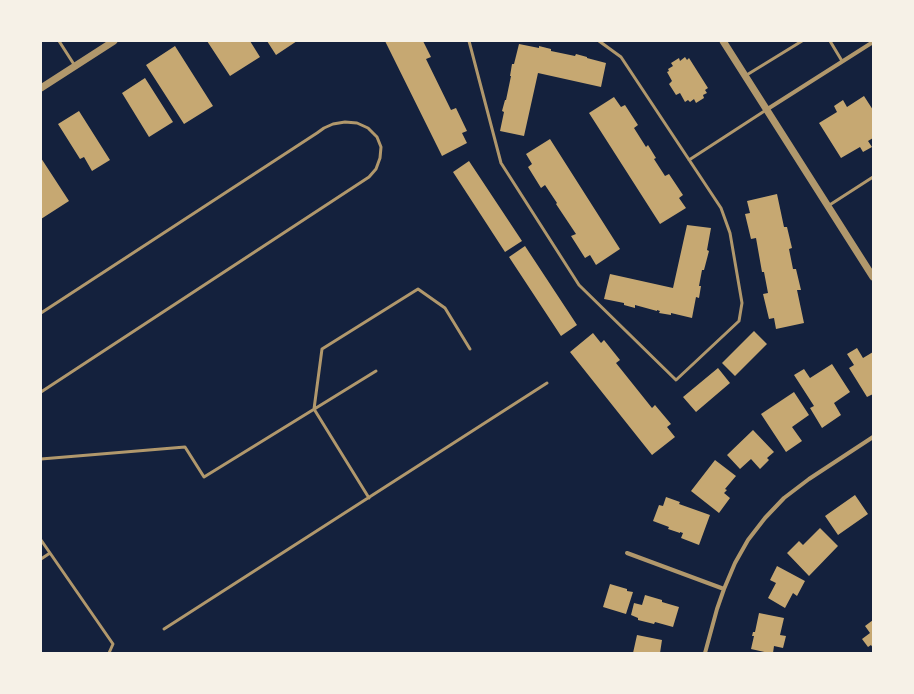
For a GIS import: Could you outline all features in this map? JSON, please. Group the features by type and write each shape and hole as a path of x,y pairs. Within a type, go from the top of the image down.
{"street":[{"path":"41,88 114,41"},
{"path":"723,41 873,277"},
{"path":"766,110 873,42"},
{"path":"705,653 717,609 735,564 748,540 765,518 784,498 809,478 873,437"},
{"path":"627,553 724,589"}],"lane":[{"path":"59,41 75,66"},
{"path":"469,41 502,163 579,285 676,380 739,321 742,303 730,234 721,208 621,57 599,41"},
{"path":"745,76 802,41"},
{"path":"830,41 842,61"},
{"path":"689,160 766,110"},
{"path":"41,313 324,128 333,124 345,122 357,123 368,128 377,137 381,147 380,158 376,169 369,177 41,392"},
{"path":"828,206 873,177"},
{"path":"369,498 314,409 322,349 418,289 444,308 470,349"},
{"path":"41,459 185,447 204,477 376,371"},
{"path":"164,629 547,383"},
{"path":"41,540 113,644 109,653"},
{"path":"41,559 50,553"}],"building":[{"path":"207,41 250,41 260,57 230,76"},
{"path":"267,41 297,41 276,55"},
{"path":"385,41 423,41 431,57 426,59 451,110 456,108 467,131 462,133 467,143 442,156"},
{"path":"519,44 539,48 539,46 551,49 551,51 575,56 576,54 606,63 601,87 538,73 524,136 500,131 504,112 502,111 506,100 512,64 514,64"},
{"path":"175,46 213,106 184,124 146,65"},
{"path":"685,57 687,60 689,58 708,88 705,90 707,93 703,95 704,98 696,103 694,99 690,102 688,100 685,102 680,93 676,95 669,84 672,81 667,72 669,71 668,69 673,66 671,63 679,58 680,61"},
{"path":"145,78 173,122 149,137 122,93"},
{"path":"864,96 873,110 873,138 868,141 872,147 863,152 860,147 841,158 819,123 837,112 834,106 843,100 847,107"},
{"path":"614,97 621,107 625,105 638,125 634,128 646,147 648,145 656,158 654,159 665,176 669,174 683,195 679,198 686,208 660,224 589,113"},
{"path":"79,111 110,160 92,171 84,157 80,159 58,124"},
{"path":"550,139 620,249 596,265 590,255 585,258 571,236 576,234 556,204 557,203 545,185 541,188 528,167 532,164 526,154"},
{"path":"41,158 69,201 41,219"},
{"path":"469,161 522,241 505,252 453,172"},
{"path":"777,194 784,227 787,227 792,248 789,249 793,269 796,269 801,290 797,290 804,323 776,329 774,318 769,319 763,294 768,293 764,272 762,272 756,238 751,239 745,214 750,213 747,201"},
{"path":"687,225 711,228 707,250 709,251 704,270 702,270 699,286 701,286 699,298 696,297 692,318 671,313 671,315 659,313 660,311 635,305 635,308 624,305 624,303 604,299 610,274 673,288"},
{"path":"525,246 577,325 561,336 509,257"},
{"path":"754,331 767,344 735,376 722,363"},
{"path":"593,333 601,343 604,340 620,360 616,363 652,408 655,405 671,424 667,427 675,437 652,455 570,352"},
{"path":"857,348 863,358 873,352 873,394 867,397 849,368 854,365 847,354"},
{"path":"832,364 850,392 834,403 841,415 822,428 810,408 814,406 794,375 804,369 810,378"},
{"path":"718,368 730,383 696,412 683,397"},
{"path":"794,392 809,415 792,427 802,441 786,452 761,414"},
{"path":"753,430 774,452 767,458 769,460 760,469 751,459 740,469 727,455"},
{"path":"715,460 736,476 725,489 727,490 724,493 730,498 719,513 691,491"},
{"path":"855,495 868,514 838,535 825,516"},
{"path":"666,497 680,502 679,504 710,515 699,545 681,538 683,533 668,529 669,527 653,521 659,505 663,506"},
{"path":"820,528 838,546 809,576 787,553 799,541 803,545"},
{"path":"777,566 805,581 797,596 793,593 785,608 768,598 776,583 770,580"},
{"path":"610,584 633,592 626,614 603,607"},
{"path":"645,595 679,607 673,627 655,622 654,624 638,620 638,618 631,615 634,603 642,605"},
{"path":"759,613 784,618 780,635 786,636 783,648 774,646 773,653 751,649 754,636 752,636 753,632 755,632"},
{"path":"873,620 873,648 871,645 868,647 862,639 870,633 865,626"},
{"path":"637,635 662,640 660,653 633,653"}]}
